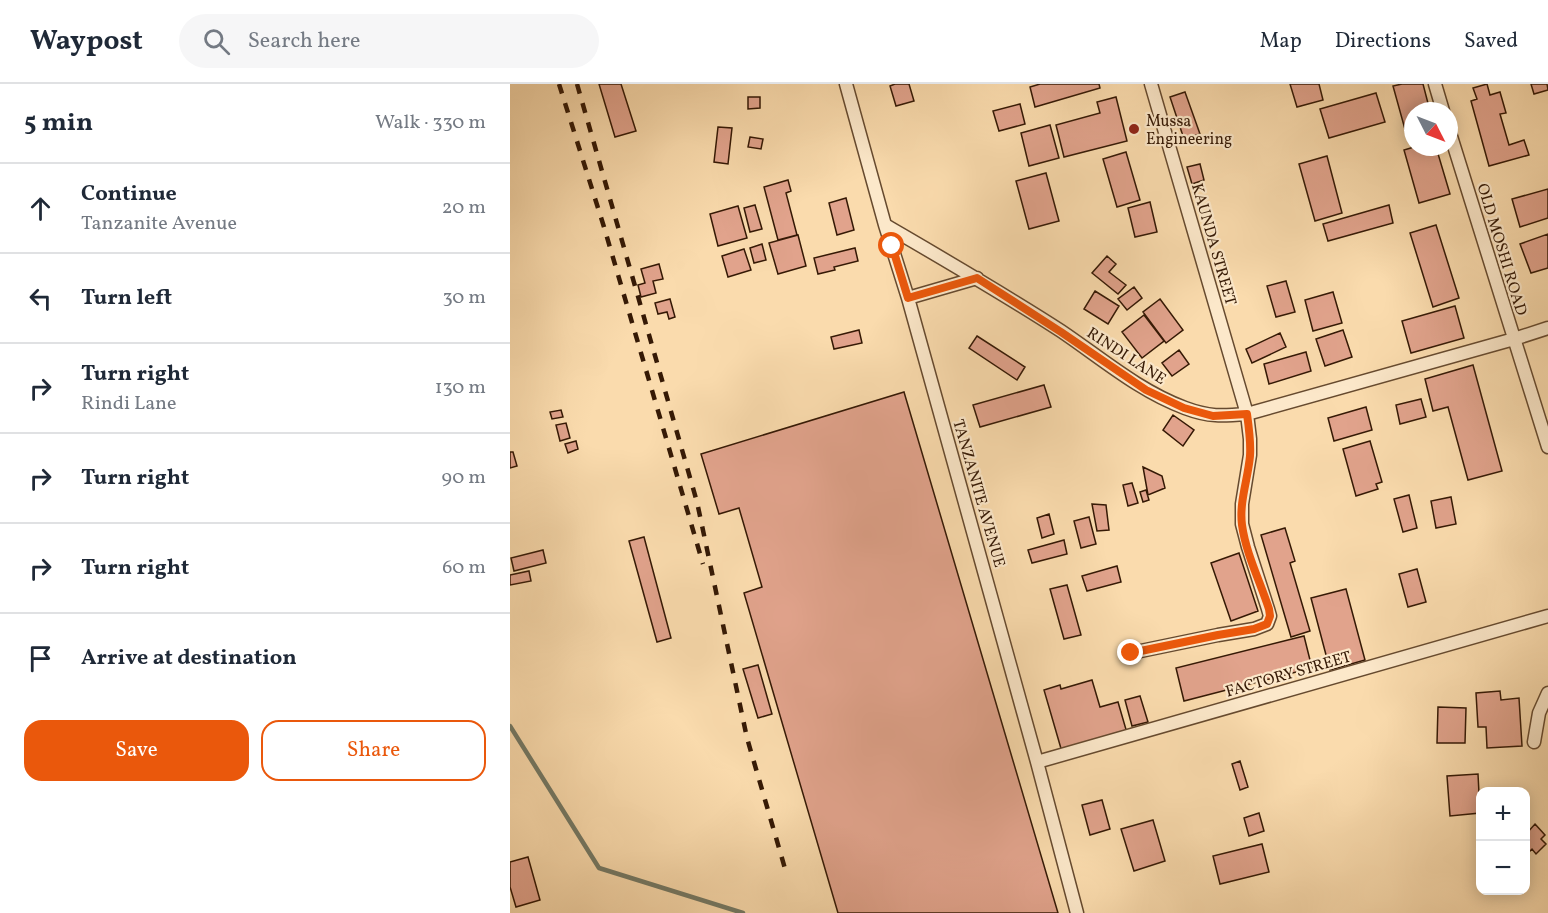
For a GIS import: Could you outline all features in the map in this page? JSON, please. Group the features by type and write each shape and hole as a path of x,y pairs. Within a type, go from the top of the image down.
{"street":[{"name":"TANZANITE AVENUE","path":"846,84 908,298 1077,913"},
{"name":"KAUNDA STREET","path":"1131,653 1254,629 1267,624 1270,616 1242,524 1242,504 1250,455 1247,414 1151,84"},
{"path":"1435,84 1440,102"},
{"name":"OLD MOSHI ROAD","path":"1457,156 1548,447"},
{"name":"RINDI LANE","path":"885,225 977,278 1146,390 1184,408 1213,416 1247,414 1548,328"},
{"path":"908,298 977,278"},
{"name":"FACTORY STREET","path":"1037,762 1548,616"},
{"path":"1534,742 1539,713 1548,693"}],"building":[{"path":"599,84 621,84 636,131 615,137"},
{"path":"909,84 914,101 896,106 890,86"},
{"path":"1040,84 1099,84 1100,88 1035,107 1030,87"},
{"path":"1290,84 1319,84 1323,100 1297,107"},
{"path":"1423,84 1428,102 1404,102 1404,126 1393,86"},
{"path":"1487,84 1490,95 1500,92 1506,113 1500,114 1509,145 1524,140 1529,155 1489,166 1471,101 1477,99 1473,88"},
{"path":"1531,84 1547,84 1548,90 1534,94"},
{"path":"1185,92 1200,134 1184,139 1170,97"},
{"path":"1376,93 1385,122 1329,138 1320,109"},
{"path":"748,97 760,97 760,108 748,109"},
{"path":"1116,97 1127,141 1064,157 1056,125 1100,113 1097,102"},
{"path":"1020,104 1025,124 999,131 993,111"},
{"path":"1050,125 1059,158 1029,166 1021,133"},
{"path":"718,127 732,128 728,164 714,162"},
{"path":"750,137 763,139 761,149 748,147"},
{"path":"1126,152 1140,200 1117,207 1103,159"},
{"path":"1327,156 1342,213 1315,221 1299,164"},
{"path":"1406,156 1439,156 1450,194 1419,203"},
{"path":"1200,164 1204,180 1192,184 1187,167"},
{"path":"1046,173 1059,221 1029,229 1016,181"},
{"path":"788,180 791,191 786,193 797,235 778,240 764,187"},
{"path":"1548,189 1548,218 1520,227 1512,199"},
{"path":"846,198 854,230 837,235 829,203"},
{"path":"1150,202 1157,232 1135,237 1128,208"},
{"path":"755,205 762,229 750,232 744,208"},
{"path":"1389,205 1393,223 1328,241 1323,224"},
{"path":"738,206 747,238 718,246 710,214"},
{"path":"1436,225 1459,298 1433,307 1410,233"},
{"path":"1548,234 1548,268 1531,273 1520,244"},
{"path":"798,235 806,266 778,274 769,243"},
{"path":"762,244 766,260 754,263 750,248"},
{"path":"855,248 858,261 818,274 814,258"},
{"path":"744,249 751,270 728,277 722,256"},
{"path":"1107,256 1116,264 1109,272 1126,285 1118,294 1092,273"},
{"path":"659,264 663,279 653,281 656,293 641,297 638,285 645,283 641,269"},
{"path":"1286,281 1295,312 1276,317 1267,286"},
{"path":"1134,287 1142,298 1127,310 1118,299"},
{"path":"1095,291 1119,306 1108,324 1084,309"},
{"path":"1333,292 1342,323 1313,331 1305,300"},
{"path":"670,299 675,317 669,319 667,312 658,314 655,303"},
{"path":"1160,299 1183,330 1166,343 1143,312"},
{"path":"1455,306 1464,338 1411,353 1402,321"},
{"path":"1144,315 1164,341 1142,358 1122,332"},
{"path":"859,330 862,343 834,349 831,337"},
{"path":"1343,330 1352,357 1325,366 1316,339"},
{"path":"1280,333 1286,347 1252,363 1246,349"},
{"path":"977,336 1025,367 1017,380 969,348"},
{"path":"1179,350 1189,364 1172,376 1162,363"},
{"path":"1306,352 1311,371 1269,384 1264,364"},
{"path":"1473,365 1502,471 1468,480 1448,407 1433,411 1425,379"},
{"path":"1044,385 1051,407 980,427 973,405"},
{"path":"904,392 1058,913 838,913 744,593 762,587 739,508 719,514 701,454"},
{"path":"1421,399 1426,417 1400,424 1396,405"},
{"path":"1366,407 1372,430 1334,441 1328,418"},
{"path":"561,410 563,417 552,419 550,412"},
{"path":"1173,415 1194,430 1183,446 1163,430"},
{"path":"566,423 570,438 560,441 556,425"},
{"path":"576,441 578,449 568,453 565,444"},
{"path":"1370,441 1382,482 1376,484 1378,489 1356,496 1343,449"},
{"path":"510,452 513,452 517,466 510,468"},
{"path":"1143,467 1162,476 1165,488 1148,495"},
{"path":"1132,483 1138,503 1128,506 1123,485"},
{"path":"1146,490 1149,500 1143,502 1140,492"},
{"path":"1409,495 1417,528 1403,532 1394,499"},
{"path":"1451,497 1456,524 1436,528 1431,501"},
{"path":"1092,504 1106,505 1109,530 1097,531"},
{"path":"1049,514 1054,534 1042,538 1037,518"},
{"path":"1089,517 1096,544 1081,548 1074,521"},
{"path":"1285,528 1295,561 1290,563 1310,631 1291,637 1261,535"},
{"path":"644,537 671,638 657,642 629,541"},
{"path":"1064,540 1067,554 1032,563 1028,550"},
{"path":"543,550 546,563 514,571 511,558"},
{"path":"1239,553 1258,611 1231,621 1211,563"},
{"path":"1117,566 1121,582 1087,591 1082,576"},
{"path":"1417,569 1426,602 1408,607 1399,574"},
{"path":"529,571 531,581 510,585 510,575"},
{"path":"1067,585 1081,635 1064,639 1050,589"},
{"path":"1346,589 1365,660 1330,670 1311,598"},
{"path":"1304,636 1312,668 1184,701 1176,668"},
{"path":"758,665 772,714 758,718 743,669"},
{"path":"1092,680 1100,707 1118,702 1127,733 1062,752 1044,690 1060,685 1061,689"},
{"path":"1500,691 1501,700 1519,698 1522,746 1487,748 1486,727 1478,727 1476,693"},
{"path":"1140,696 1148,722 1132,726 1125,700"},
{"path":"1438,707 1466,708 1465,743 1437,743"},
{"path":"1240,761 1248,787 1240,790 1232,764"},
{"path":"1478,774 1476,813 1450,816 1447,776"},
{"path":"1102,800 1110,829 1090,835 1082,805"},
{"path":"1259,813 1264,831 1249,836 1244,818"},
{"path":"1153,820 1165,861 1134,871 1121,829"},
{"path":"1535,824 1545,835 1541,839 1546,844 1536,854 1532,849 1530,851 1530,830"},
{"path":"1262,844 1269,872 1220,884 1213,856"},
{"path":"528,857 540,900 516,907 510,887 510,862"}],"waterway":[{"path":"510,726 599,868 743,913"}],"railway":[{"path":"559,84 604,227 703,564"},
{"path":"577,84 697,502 747,738 786,872"}],"place":[{"name":"Mussa Engineering","path":"1134,129"}],"route":[{"path":"892,246 908,298 977,278 1146,390 1184,408 1213,416 1247,414 1250,455 1242,504 1242,524 1269,609 1270,616 1267,624 1254,629 1131,653"}]}
